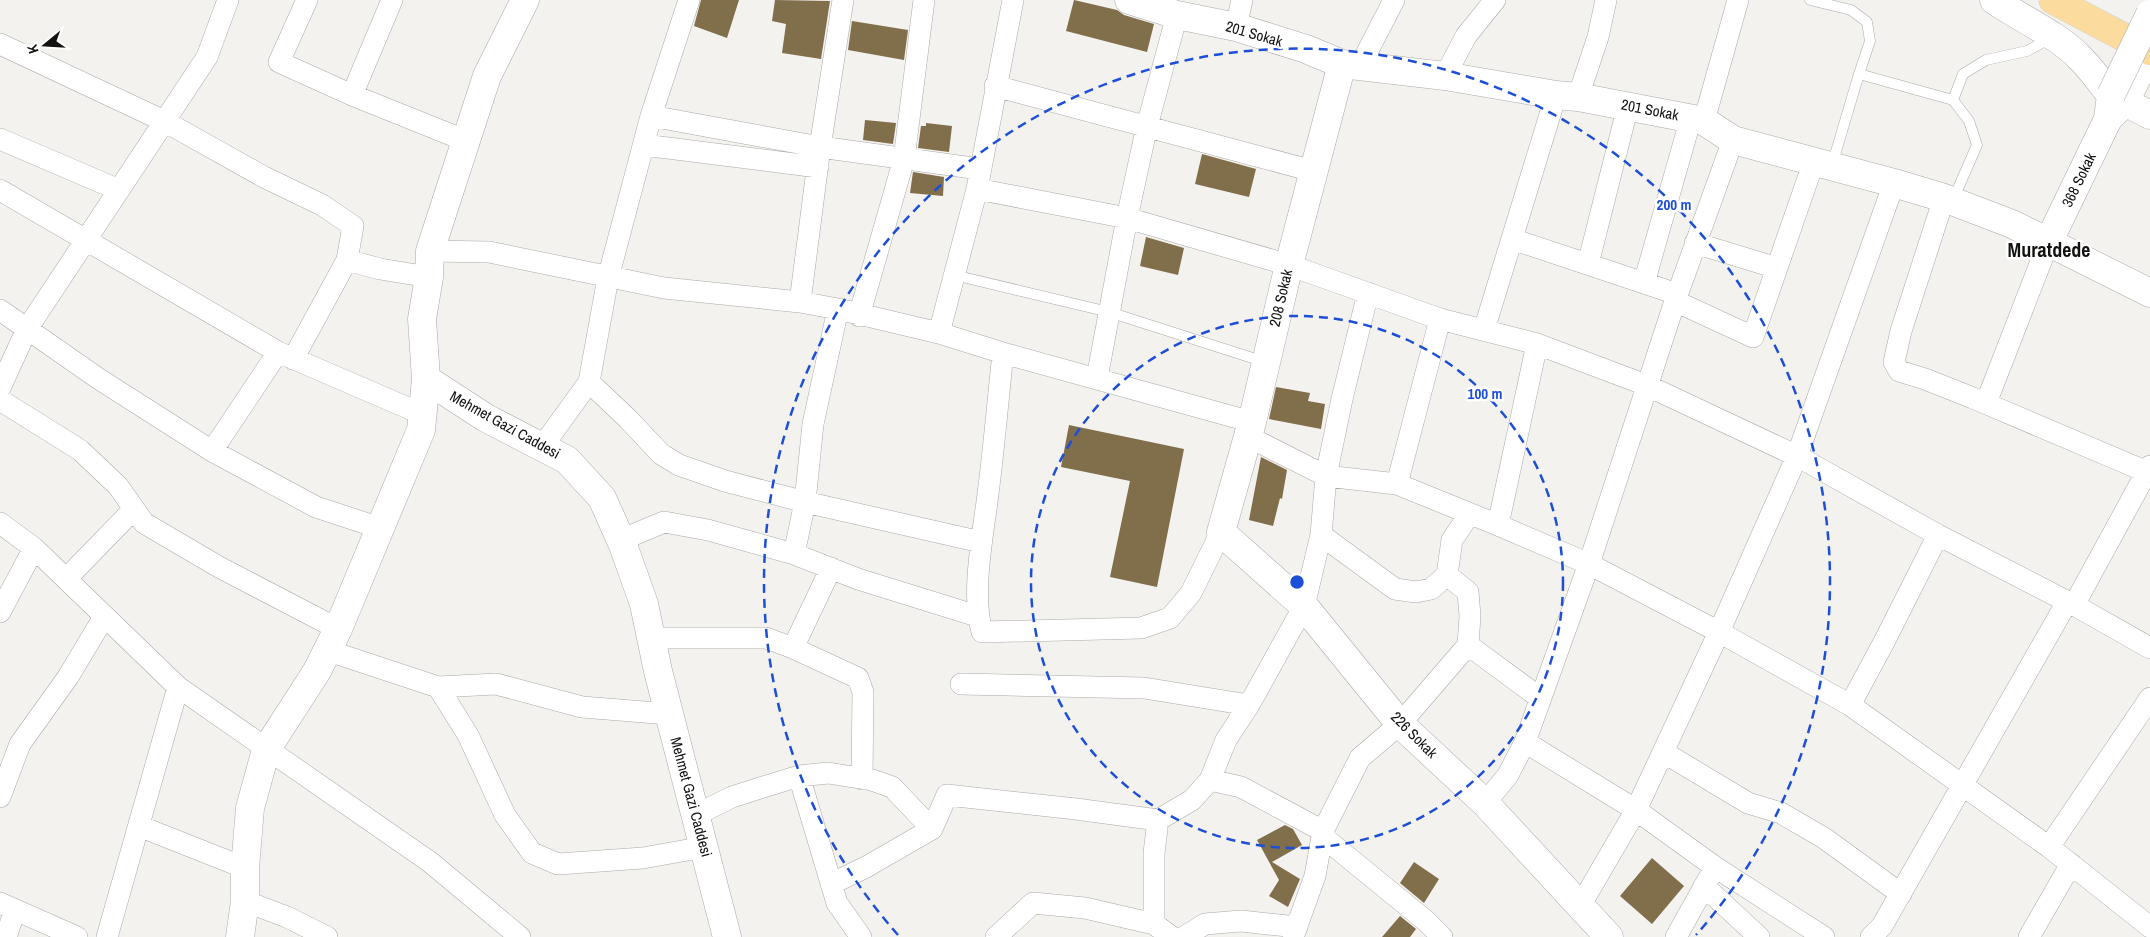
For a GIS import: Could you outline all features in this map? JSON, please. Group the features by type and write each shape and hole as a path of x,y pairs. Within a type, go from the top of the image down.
{"main road":[{"path":"2053,0 2150,51"}],"street":[{"path":"0,388 27,329 207,57 228,0"},
{"path":"307,0 279,62 352,95 464,140"},
{"path":"352,95 392,0"},
{"path":"240,937 245,900 245,868 250,808 266,750 317,671 421,430 426,379 422,319 429,277 430,251 486,76 525,0"},
{"path":"542,447 589,382 608,278 652,116 688,0"},
{"path":"800,302 819,157 843,0"},
{"path":"859,316 904,159 924,0"},
{"path":"939,333 979,179 995,86 1013,0"},
{"name":"201 Sokak","path":"1129,0 1177,15 1236,27 1351,65 1444,76 1697,119 1733,140 1894,183 1948,200 2012,224 2050,241 2150,293"},
{"path":"1236,27 1242,0"},
{"path":"1351,65 1394,0"},
{"path":"1444,76 1466,36 1495,0"},
{"path":"1484,330 1512,239 1567,96 1598,37 1606,0"},
{"path":"1644,282 1738,0"},
{"path":"1994,0 2017,16 2054,37 2078,56 2115,105 2150,115"},
{"name":"368 Sokak","path":"2050,241 2115,105 2150,14"},
{"path":"1097,378 1126,218 1147,126 1177,15"},
{"path":"0,44 164,121 264,177 322,206 353,226 347,260 285,356 212,451"},
{"name":"368 Sokak","path":"2115,105 2150,51"},
{"name":"208 Sokak","path":"1221,532 1250,429 1289,265 1314,171 1351,65"},
{"path":"995,86 1314,171"},
{"path":"1588,264 1628,106"},
{"path":"652,116 819,157"},
{"path":"0,139 119,190"},
{"path":"1485,803 1508,775 1525,742 1589,564 1646,385 1733,140"},
{"path":"644,145 819,157 904,159 1126,218 1289,265 1440,319 1537,344 1646,385 1797,456 1938,535 2071,604 2150,648"},
{"path":"1512,239 1644,282 1752,337 1777,268 1823,164"},
{"path":"1580,906 1636,810 1719,632 1797,456 1894,183"},
{"path":"0,190 285,356 422,414"},
{"path":"1871,937 1882,926 1901,894 2148,469 1925,379 1899,371 1894,362 1901,331 1948,200"},
{"path":"1986,404 2050,241"},
{"path":"1696,243 1777,268"},
{"path":"430,251 489,252 664,288 800,302 939,333 1003,353 1097,378 1250,429 1326,476 1397,484 1589,564 1719,632 1850,705 2049,847 2150,927"},
{"path":"347,260 380,269 429,277"},
{"path":"831,884 866,867 932,829 947,795 1158,820 1192,800 1210,780 1226,740 1249,705 1304,606 1321,535 1326,476 1342,399 1368,293"},
{"path":"794,554 805,502 813,424 838,309"},
{"path":"0,310 99,379 212,451 316,508 380,528"},
{"path":"1397,484 1440,319"},
{"path":"1498,525 1537,344"},
{"path":"1003,353 981,542 977,616 982,632 1141,628 1170,618 1191,593 1221,532"},
{"name":"Mehmet Gazi Caddesi","path":"426,379 486,418 566,460 602,498 621,540 644,604 669,714 727,937"},
{"path":"589,382 661,454 679,465 725,481 805,502 981,542"},
{"path":"0,400 80,450 118,486 144,524 219,567 332,640 438,687 496,684 582,707 669,714"},
{"path":"66,579 134,509"},
{"path":"1321,535 1395,589 1416,592 1431,589 1447,575 1452,540 1469,515"},
{"path":"621,540 664,522 708,530 794,554 830,568 977,616"},
{"path":"0,523 34,548 178,687 266,750 430,862 520,937"},
{"name":"226 Sokak","path":"1221,532 1304,606 1400,724 1485,803 1580,906 1601,935"},
{"path":"1850,705 1938,535"},
{"path":"0,612 34,548"},
{"path":"793,648 830,568"},
{"path":"1184,937 1206,924 1241,921 1295,932 1315,876 1323,834 1360,758 1400,724 1468,645 1470,616 1468,592 1447,575"},
{"path":"0,797 8,752 20,744 68,676 104,617"},
{"path":"651,638 766,638 793,648 858,678 863,692 862,779"},
{"path":"1468,645 1540,698"},
{"path":"961,684 1144,688 1249,705"},
{"path":"107,937 178,687"},
{"path":"438,687 468,735 505,816 532,853 558,864 643,858 704,847"},
{"path":"2049,847 2150,698"},
{"path":"1525,742 1636,810 1715,867 1824,937"},
{"path":"1663,752 1748,803 1781,813 1824,838 1901,894"},
{"path":"696,815 732,798 799,776 828,773 872,780 892,787 932,829"},
{"path":"799,776 837,903 861,937"},
{"path":"1210,780 1241,787 1323,834 1419,915 1442,937"},
{"path":"1154,924 1154,853 1158,820"},
{"path":"139,826 245,868"},
{"path":"2030,937 2071,864"},
{"path":"1676,937 1715,867"},
{"path":"1704,886 1759,937"},
{"path":"245,900 287,917 327,937"},
{"path":"996,937 1033,903 1085,908 1154,924 1172,937"},
{"path":"6,937 7,906 77,937"}],"lane":[{"path":"1810,0 1852,10 1867,22 1870,41 1859,74 1823,164"},
{"path":"1953,100 1963,74 1986,60 2027,51 2054,37"},
{"path":"1859,74 1953,100 1969,120 1976,145 1948,200"},
{"path":"954,275 1109,312 1266,363"}],"building":[{"path":"701,0 739,0 727,38 694,26"},
{"path":"775,0 830,1 821,59 782,53 786,24 772,21"},
{"path":"1074,0 1117,10 1124,15 1154,24 1147,52 1066,31"},
{"path":"852,21 908,30 904,60 848,50"},
{"path":"865,120 896,123 893,144 863,140"},
{"path":"926,123 952,126 949,152 918,148 921,126 926,126"},
{"path":"1202,154 1256,169 1249,197 1195,184"},
{"path":"913,172 944,177 943,196 910,193"},
{"path":"1146,237 1184,248 1178,275 1140,266"},
{"path":"1276,387 1310,393 1308,401 1325,404 1321,429 1269,419"},
{"path":"1069,425 1184,449 1157,587 1110,577 1130,481 1061,467"},
{"path":"1261,457 1287,470 1282,499 1280,498 1273,526 1249,520"},
{"path":"1285,825 1293,829 1302,845 1272,862 1300,879 1288,907 1269,896 1279,880 1257,840"},
{"path":"1652,858 1684,886 1652,924 1620,896"},
{"path":"1414,862 1439,879 1424,903 1400,883"},
{"path":"1400,916 1416,929 1410,937 1382,937"}],"district":[{"name":"Muratdede","path":"2049,250"}]}
